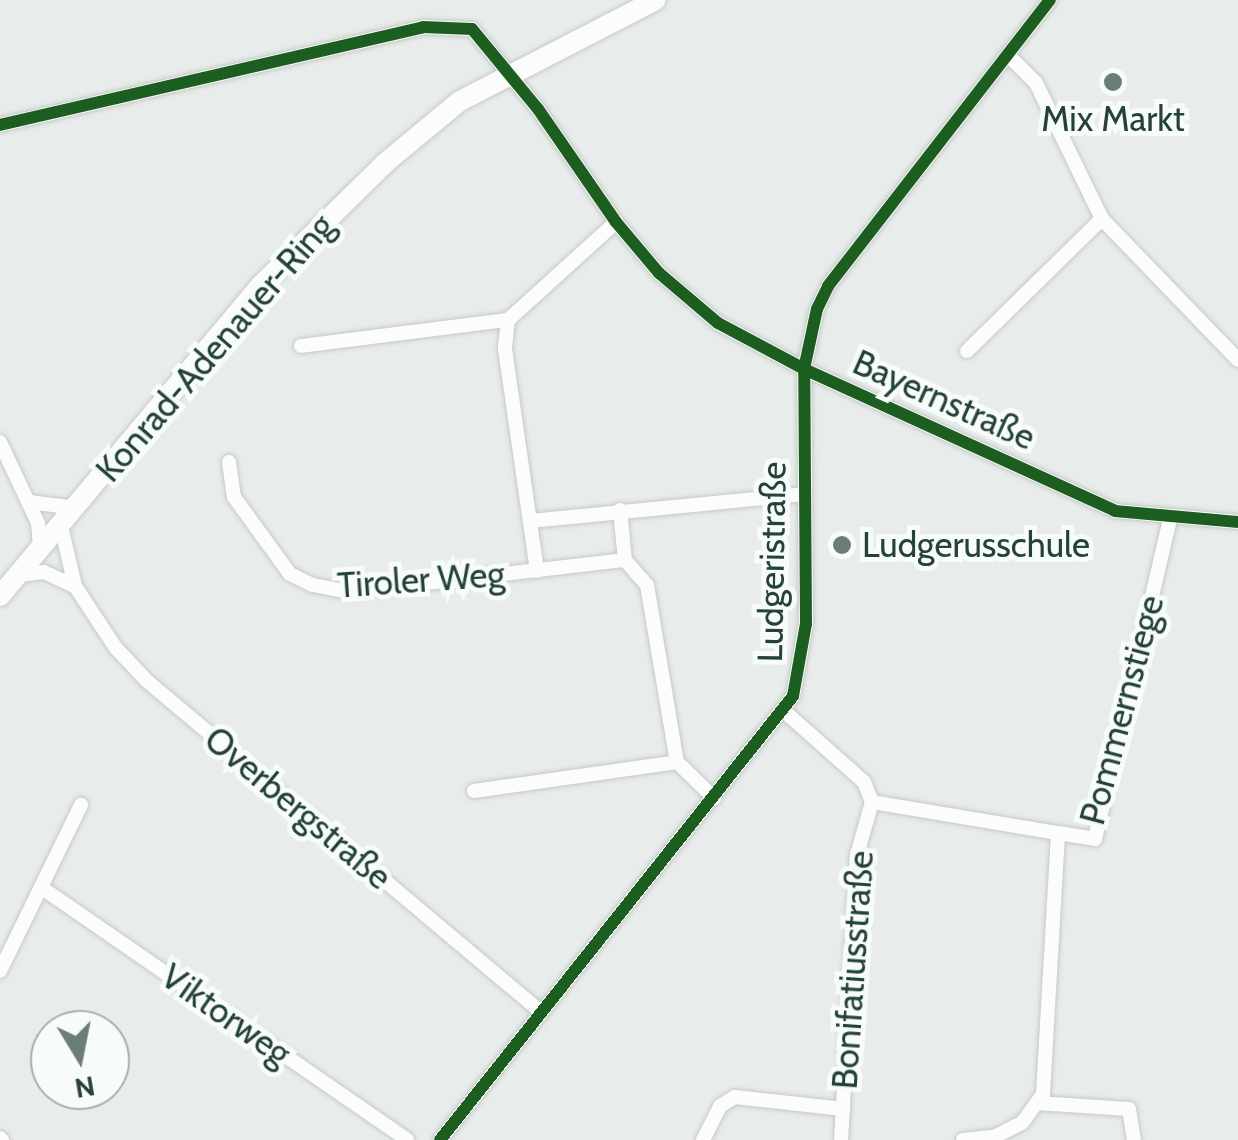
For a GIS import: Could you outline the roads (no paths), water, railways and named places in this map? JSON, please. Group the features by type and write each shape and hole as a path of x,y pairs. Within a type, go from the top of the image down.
{"main road":[{"name":"Konrad-Adenauer-Ring","path":"0,596 261,285 320,224 460,101 656,0"}],"street":[{"name":"Ludgeristraße","path":"440,1140 784,711 800,680 805,649 804,370 828,286 1011,58 1050,0"},
{"name":"Bayernstraße","path":"0,125 439,24 472,29 510,73 616,222 659,274 718,323 804,370 1115,511 1170,520 1238,522"},
{"path":"1011,58 1036,83 1102,219 1238,360"},
{"path":"967,351 1102,219"},
{"path":"301,346 508,320 616,222"},
{"path":"508,320 505,348 537,571"},
{"path":"0,442 29,502 40,550"},
{"name":"Tiroler Weg","path":"229,462 234,497 290,574 313,585 348,592 625,560"},
{"name":"Tiroler Weg","path":"530,521 805,494"},
{"path":"29,502 77,508"},
{"path":"620,510 625,560 647,584 677,762 714,798"},
{"name":"Pommernstiege","path":"1037,1102 1047,1059 1058,833 1095,839 1170,520"},
{"name":"Overbergstraße","path":"61,526 74,586 114,647 147,680 541,1012"},
{"path":"19,575 44,572 74,586"},
{"path":"784,711 864,782 872,802 1058,833"},
{"path":"474,791 677,762"},
{"name":"Bonifatiusstraße","path":"842,1140 857,855 872,802"},
{"path":"0,971 45,890 81,806"},
{"name":"Viktorweg","path":"45,890 406,1140"},
{"path":"704,1140 720,1106 735,1097 843,1109"},
{"path":"963,1140 994,1137 1022,1123 1037,1102 1128,1109 1134,1140"}],"place":[{"name":"Mix Markt","path":"1113,82"},
{"name":"Ludgerusschule","path":"842,545"}]}
